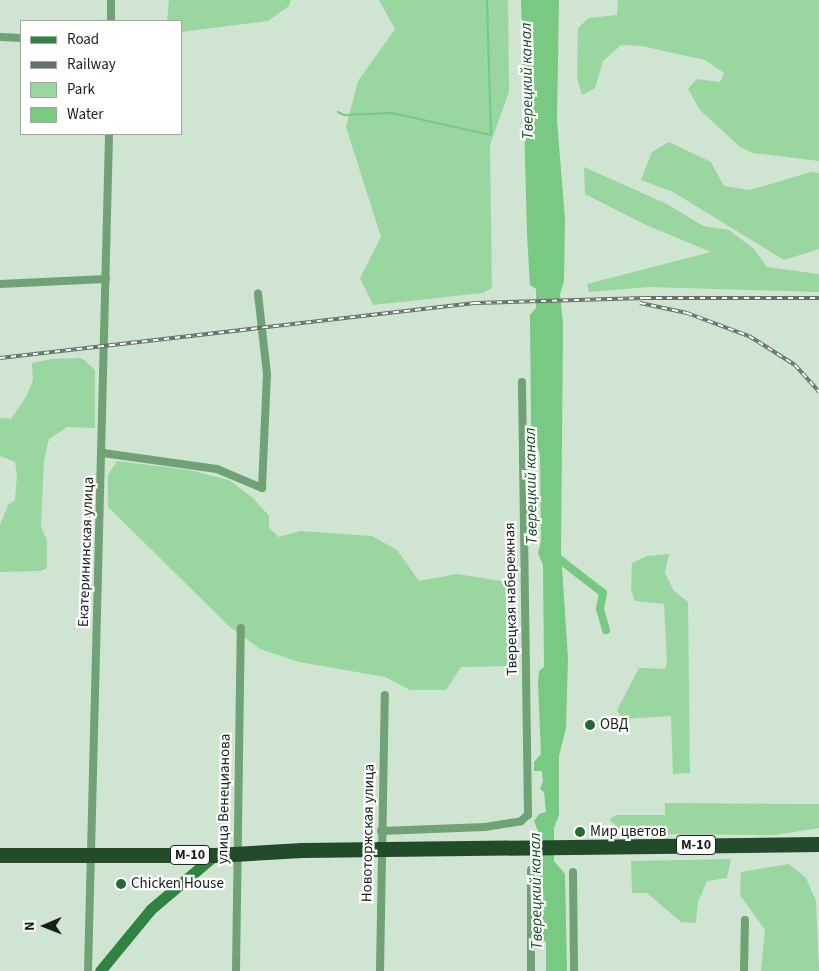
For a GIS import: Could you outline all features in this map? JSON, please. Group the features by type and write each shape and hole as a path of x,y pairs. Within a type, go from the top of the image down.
{"highway":[{"name":"М-10","path":"0,855 90,856 237,854 381,849 819,844"}],"street":[{"path":"111,0 111,20"},
{"path":"0,37 20,38"},
{"name":"Екатерининская улица","path":"88,971 103,454 109,135"},
{"path":"0,284 106,279"},
{"path":"103,454 217,469 262,488 267,374 258,294"},
{"name":"Тверецкая набережная","path":"381,831 485,827 521,821 528,815 522,382"},
{"name":"улица Венецианова","path":"236,971 240,628"},
{"name":"Новоторжская улица","path":"380,971 381,831 385,695"},
{"path":"100,971 151,909 216,854"},
{"path":"531,870 531,971"},
{"path":"573,872 574,971"},
{"path":"744,971 745,920"}],"green space":[{"path":"169,0 291,0 289,6 268,21 182,32 182,20 167,20"},
{"path":"379,0 508,0 509,92 490,145 492,288 483,293 373,305 360,278 381,237 346,127 358,81 395,29"},
{"path":"618,0 819,0 819,161 753,153 740,147 700,110 688,89 697,79 720,82 724,73 705,60 642,46 621,45 603,61 595,88 582,95 577,77 578,28 589,18 617,15"},
{"path":"669,142 711,162 724,186 750,190 811,172 819,173 819,249 784,260 673,192 641,180 652,152"},
{"path":"584,167 667,204 703,226 729,230 754,249 767,267 819,274 819,292 649,287 589,292 587,284 711,252 646,225 585,194"},
{"path":"82,358 95,370 95,428 67,427 49,439 44,460 41,527 47,540 47,568 41,571 0,572 0,525 8,505 15,500 17,475 15,462 0,456 0,418 11,419 26,397 33,380 32,363 52,359"},
{"path":"117,461 189,470 229,480 253,498 269,516 269,528 279,537 300,531 372,536 397,550 419,581 457,574 513,583 514,660 509,666 461,667 446,690 410,690 385,677 299,662 260,649 230,627 108,507 108,475"},
{"path":"669,554 665,573 674,591 688,602 690,773 673,774 671,716 622,719 617,710 639,668 665,669 667,663 664,604 635,601 631,590 632,563 647,556"},
{"path":"665,803 819,804 819,828 775,835 643,834 620,829 609,820 616,815 665,815"},
{"path":"731,859 727,878 707,881 698,902 696,923 681,922 647,893 632,893 631,861"},
{"path":"789,864 806,878 816,901 819,971 761,971 765,930 740,895 741,872"}],"water":[{"name":"Тверецкий канал","path":"521,0 559,0 557,120 565,220 564,281 560,294 563,324 561,553 568,658 566,728 559,756 559,815 554,828 554,861 565,874 567,971 546,971 546,942 538,938 538,918 545,909 537,900 538,831 534,821 539,814 546,812 544,792 540,789 543,781 542,771 534,771 534,762 541,754 538,684 539,671 544,667 543,565 538,553 541,541 540,455 531,425 530,315 536,308 536,289 530,285 527,234"}],"waterway":[{"path":"338,112 344,115 392,113 491,135 487,0"},
{"path":"554,555 603,593 600,609 606,630"}],"railway":[{"path":"0,358 475,303 645,298 819,298"},
{"path":"640,303 687,313 749,336 795,365 819,392"}],"place":[{"name":"ОВД","path":"590,725"},
{"name":"Мир цветов","path":"580,832"},
{"name":"Chicken House","path":"121,884"}]}
